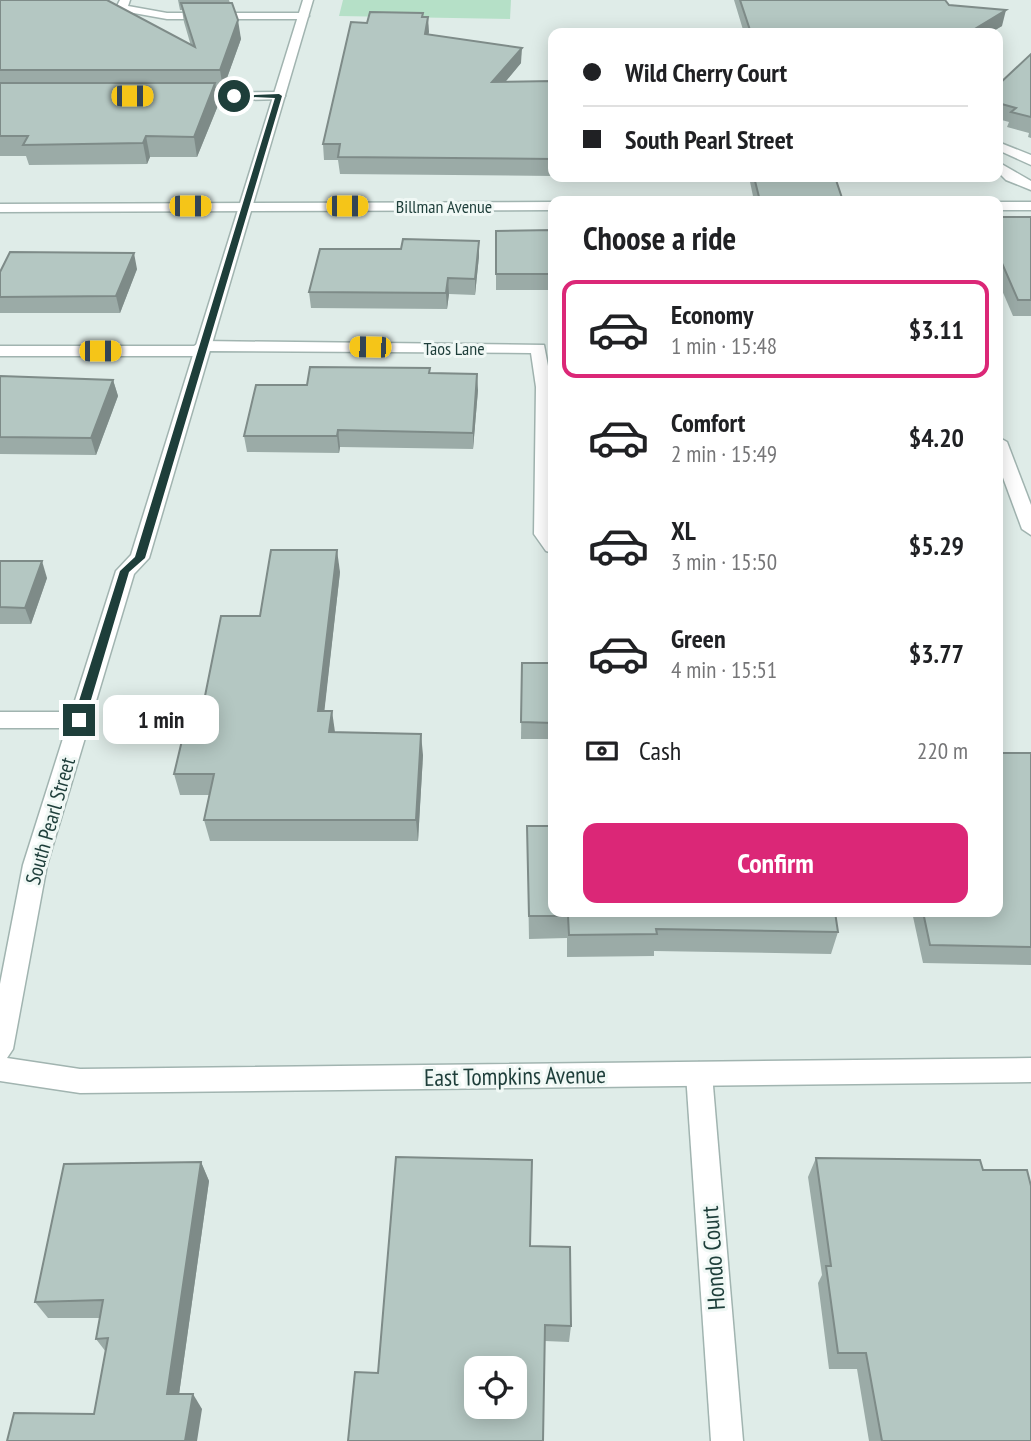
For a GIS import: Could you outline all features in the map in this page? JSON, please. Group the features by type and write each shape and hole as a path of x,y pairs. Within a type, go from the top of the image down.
{"street":[{"path":"125,0 121,9 167,16 306,8"},
{"name":"South Pearl Street","path":"0,1049 35,865 125,571 140,558 306,8"},
{"path":"172,97 279,96"},
{"path":"1003,148 1031,161"},
{"path":"1003,170 1011,177 1030,184"},
{"name":"Billman Avenue","path":"0,208 548,206"},
{"path":"1003,206 1031,206"},
{"name":"Taos Lane","path":"0,351 538,348 544,387 543,534 548,540"},
{"path":"1003,451 1024,490 1031,529"},
{"path":"0,720 79,720"},
{"name":"East Tompkins Avenue","path":"0,1069 80,1081 1031,1070"},
{"name":"Hondo Court","path":"699,1074 727,1441"}],"green space":[{"path":"343,0 511,0 510,19 339,16"}],"building":[{"path":"0,0 107,0 195,47 181,3 232,3 238,20 220,70 0,70"},
{"path":"740,0 945,0 949,5 1006,10 976,28 749,28"},
{"path":"370,12 423,13 422,17 428,17 425,34 522,48 492,82 548,81 548,159 338,157 340,144 323,144 351,22 367,23"},
{"path":"1031,54 1031,117 1011,112 1016,108 1003,104 1003,80"},
{"path":"0,83 215,83 194,137 146,136 143,143 23,145 28,136 0,136"},
{"path":"755,182 837,182 841,196 759,196"},
{"path":"1003,217 1031,217 1031,300 1018,300 1003,266"},
{"path":"548,230 548,274 496,274 496,231"},
{"path":"403,239 479,241 475,279 448,278 446,293 309,292 320,249 401,249"},
{"path":"10,252 134,253 116,296 0,297 0,272"},
{"path":"310,367 430,368 429,373 477,374 473,433 338,430 337,436 244,436 256,385 307,385"},
{"path":"0,376 113,380 91,438 0,437"},
{"path":"271,550 337,550 318,711 332,711 329,732 421,734 416,820 204,820 214,774 174,774 189,711 202,711 221,616 260,616"},
{"path":"0,561 42,561 25,608 0,607"},
{"path":"522,663 548,663 548,723 521,722"},
{"path":"1003,753 1031,753 1031,947 930,945 924,917 1003,917"},
{"path":"527,826 548,826 548,916 529,916"},
{"path":"568,917 836,917 838,932 656,929 657,934 569,935"},
{"path":"396,1157 532,1160 530,1246 570,1247 571,1326 545,1325 543,1441 348,1441 355,1372 378,1373"},
{"path":"816,1158 980,1160 983,1170 1027,1170 1031,1186 1031,1441 882,1441 866,1353 838,1353 826,1266 831,1266"},
{"path":"201,1162 167,1394 193,1394 185,1441 7,1441 14,1413 94,1414 108,1338 96,1339 103,1300 35,1302 64,1164"}],"route":[{"path":"79,720 125,571 140,558 279,96 234,96"}]}
